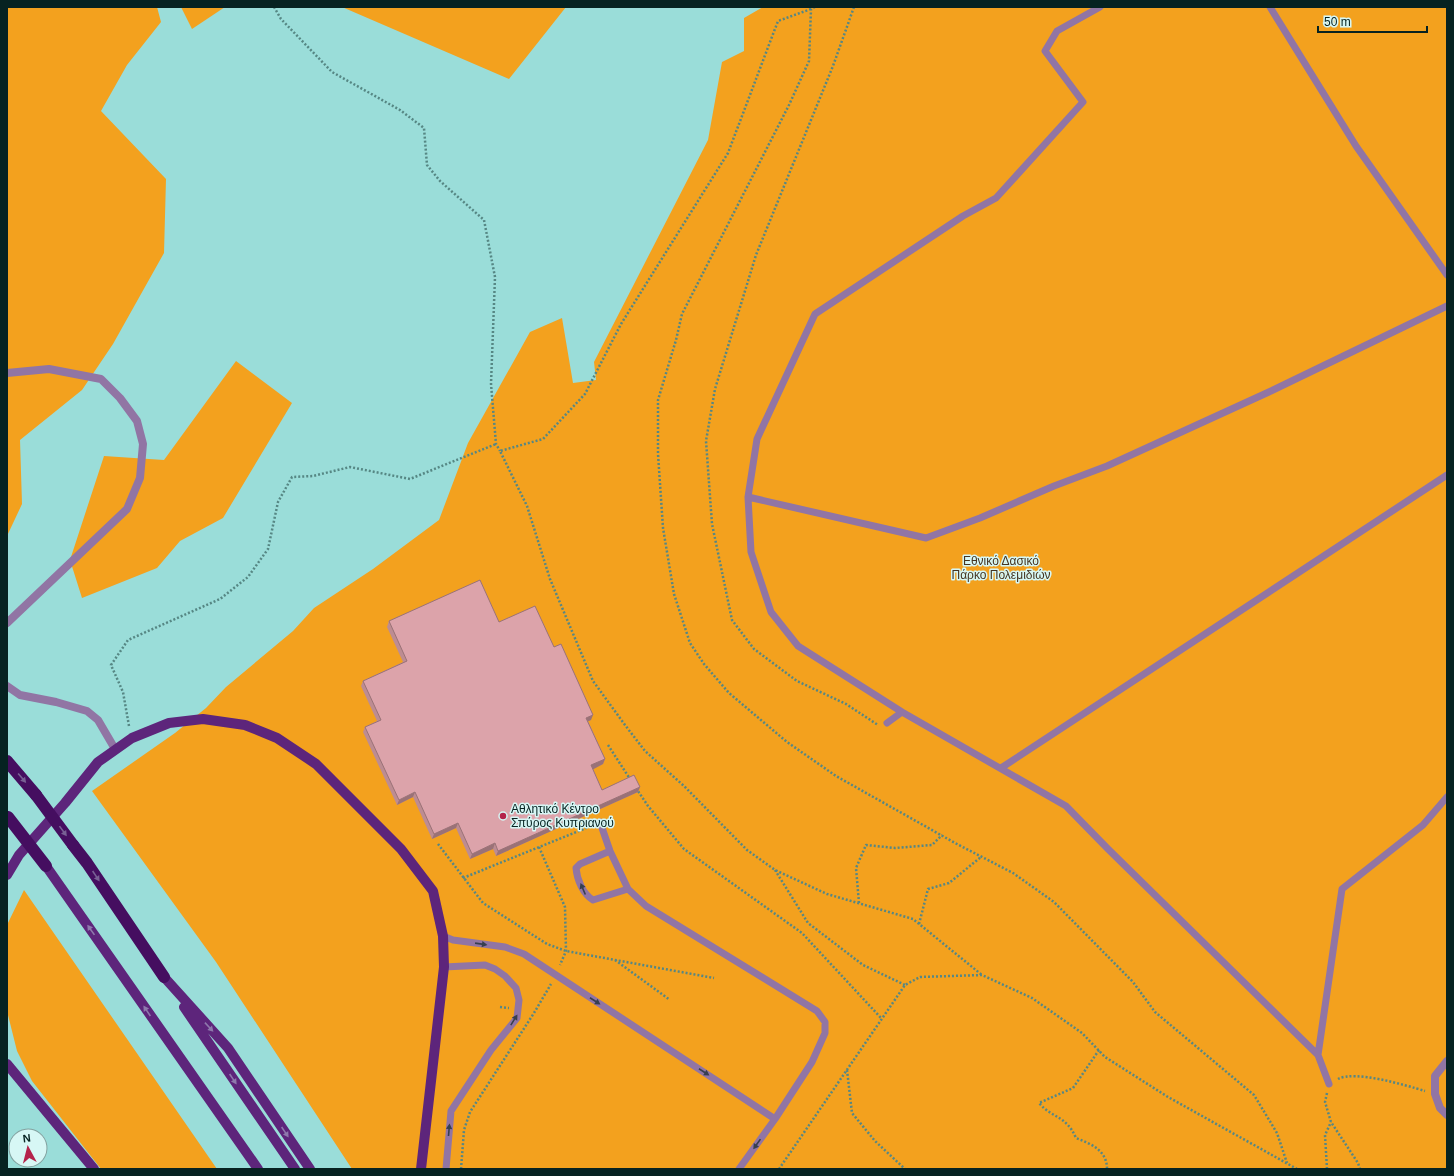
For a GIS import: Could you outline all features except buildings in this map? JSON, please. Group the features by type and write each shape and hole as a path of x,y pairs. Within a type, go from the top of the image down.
{"highway":[{"path":"7,761 36,795 87,863 164,978"},
{"path":"8,817 46,866"}],"main road":[{"path":"7,875 19,855 65,803 98,762 132,738 170,723 203,719 245,725 278,738 316,764 401,849 433,891 443,936 444,967 421,1169"},
{"path":"46,866 258,1169"},
{"path":"164,978 295,1169"},
{"path":"164,978 228,1048 310,1169"},
{"path":"169,1043 249,1169"},
{"path":"7,1064 94,1169"},
{"path":"417,1169 422,1158"}],"street":[{"path":"7,373 49,369 101,379 120,398 137,421 143,444 140,478 127,509 7,623"},
{"path":"7,686 20,695 56,702 87,711 98,720 115,749"},
{"path":"1447,1061 1435,1076 1435,1094 1440,1108 1447,1115"}],"lane":[{"path":"1100,7 1056,31 1045,51 1083,102 996,198 963,216 815,314 757,439 748,497 751,552 770,612 798,646 902,712 1066,806 1318,1055 1329,1084"},
{"path":"1270,7 1356,146 1447,275"},
{"path":"748,497 926,538 980,518 1054,486 1107,466 1271,391 1447,306"},
{"path":"1001,768 1447,475"},
{"path":"887,723 902,712"},
{"path":"1318,1055 1342,888 1423,825 1447,797"},
{"path":"600,822 610,851 628,889 646,906 817,1011 824,1022 825,1033 812,1062 775,1119 739,1169"},
{"path":"610,851 580,864 576,868 577,875 586,896 593,900 628,889"},
{"path":"443,936 453,940 505,947 524,954 775,1119"},
{"path":"444,967 485,965 496,969 516,988 520,1000 517,1018 491,1050 451,1111 446,1169"}],"path":[{"path":"274,7 282,19 332,72 400,110 424,128 428,165 440,181 484,220 495,277 491,384 496,444 527,506 550,579 593,681 645,751 684,786 747,850 775,870 827,894 913,919 982,975 1032,998 1082,1033 1105,1056 1168,1097 1297,1169"},
{"path":"500,451 543,439 584,394 621,324 728,153 778,21 815,7"},
{"path":"811,9 809,62 789,105 682,314 676,340 658,400 658,454 663,528 674,594 690,643 704,664 729,693 787,742 836,776 1012,874 1054,902 1133,982 1154,1012 1254,1095 1277,1132 1287,1163"},
{"path":"132,738 127,719 123,692 112,665 128,640 220,599 248,577 268,549 278,502 292,477 313,476 350,467 410,479 496,444"},
{"path":"608,745 648,806 684,850 802,933 882,1019"},
{"path":"463,878 600,822"},
{"path":"859,903 856,868 866,845 895,848 932,845 942,835"},
{"path":"438,844 483,903 547,944 566,951 714,978"},
{"path":"919,924 928,888 949,884 981,857"},
{"path":"775,870 808,923 863,965 905,985"},
{"path":"615,960 670,1000"},
{"path":"779,1169 905,985 920,977 982,975"},
{"path":"1099,1050 1073,1088 1040,1102 1044,1108 1072,1128 1076,1138 1093,1144 1100,1151 1107,1163 1107,1169"},
{"path":"847,1070 852,1113 875,1141 905,1169"},
{"path":"1360,1169 1358,1163 1331,1122 1325,1102 1329,1084 1342,1077 1359,1076 1400,1084 1435,1094"},
{"path":"1327,1169 1325,1135 1331,1122"}],"green space":[{"path":"7,7 157,7 161,22 127,65 101,111 166,179 164,253 113,344 82,390 20,440 22,504 7,536"},
{"path":"181,7 225,7 192,29"},
{"path":"342,7 566,7 509,79"},
{"name":"Εθνικό Δασικό Πάρκο Πολεμιδιών","path":"763,7 1447,7 1447,1169 352,1169 216,962 92,791 175,733 206,708 226,687 293,631 314,608 373,569 439,520 468,443 530,332 562,318 573,383 596,380 594,362 708,140 722,62 744,51 744,18"},
{"path":"236,361 292,403 223,518 180,541 157,568 82,598 70,560 104,456 164,460"},
{"path":"24,890 217,1169 101,1169 32,1081 17,1051 7,1011 7,925"}],"place":[{"name":"Αθλητικό Κέντρο Σπύρος Κυπριανού","path":"503,816"}]}
